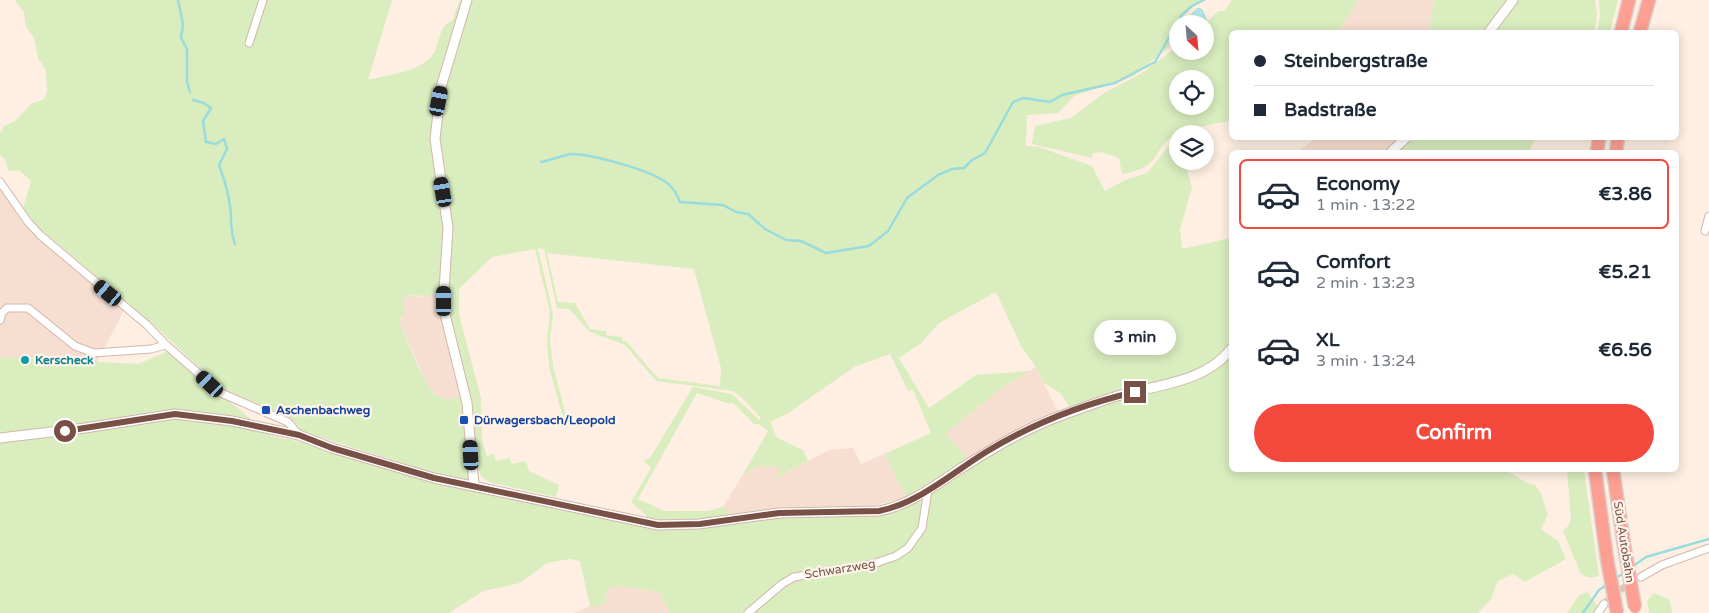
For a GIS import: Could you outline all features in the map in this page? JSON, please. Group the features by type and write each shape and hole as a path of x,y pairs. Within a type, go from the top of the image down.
{"highway":[{"path":"1622,30 1629,0"},
{"path":"1640,30 1648,0"},
{"name":"Süd Autobahn","path":"1595,472 1607,559 1617,613"},
{"name":"Süd Autobahn","path":"1613,472 1635,610"}],"street":[{"path":"249,43 263,0"},
{"path":"467,0 443,78 436,119 435,139 448,228 444,290 445,314 467,403 474,485"},
{"path":"1490,30 1513,0"},
{"path":"1393,150 1404,140"},
{"path":"0,182 28,222 40,235 146,325 220,393 288,422 299,435"},
{"path":"1705,231 1709,216"},
{"path":"0,320 2,313 7,308 28,308 75,346 94,353 151,349 166,345"},
{"path":"0,438 85,428 175,414 232,421 299,435 332,448 434,478 474,485 630,520 678,526 779,513 879,511 902,504 1029,428 1117,396 1190,377 1214,365 1229,351"},
{"name":"Schwarzweg","path":"748,613 782,584 794,577 873,564 896,556 908,548 922,528 928,490"},
{"path":"1641,577 1662,565 1709,548"},
{"path":"1598,613 1604,604"}],"shaded area":[{"path":"1358,0 1435,0 1431,14 1430,30 1339,30"},
{"path":"1313,140 1411,140 1403,150 1300,150"},
{"path":"0,188 37,237 124,310 97,362 0,357"},
{"path":"441,290 462,397 452,400 438,397 428,386 399,322 403,317 402,300 409,295 419,297"},
{"path":"1036,367 1058,412 968,460 946,433 1003,387"},
{"path":"853,448 861,464 884,454 906,497 871,507 784,508 732,515 723,507 742,476 758,466 779,467 779,477 829,450"},
{"path":"619,586 659,592 670,613 574,613 590,606 601,606 608,589"}],"green space":[{"path":"15,0 392,0 368,80 413,68 429,59 436,49 442,30 452,21 460,0 463,0 444,60 432,119 432,150 445,229 441,290 426,296 408,295 402,300 405,311 399,322 422,375 434,393 445,399 462,397 474,485 303,432 291,418 223,389 149,321 37,226 23,208 31,181 20,171 9,171 4,158 0,155 0,133 4,126 15,121 31,104 44,99 47,92 46,70 38,58 34,38 26,27 24,12"},
{"path":"470,0 1203,0 1183,15 1169,15 1169,47 1132,77 1074,96 1058,113 1027,115 1026,146 1039,147 1092,166 1105,191 1125,180 1147,173 1169,146 1169,170 1187,170 1192,187 1180,229 1182,249 1229,238 1229,472 1509,472 1527,483 1535,485 1540,492 1548,515 1541,529 1558,541 1566,559 1525,582 1513,574 1498,581 1491,599 1478,613 751,613 788,582 897,558 924,528 930,493 987,456 1070,408 1060,393 1044,383 1036,367 1021,346 996,292 939,323 921,343 899,358 929,408 976,375 1030,371 1003,387 946,433 968,460 906,497 884,454 931,433 913,390 908,391 890,354 854,367 787,414 770,422 777,438 803,450 808,461 778,477 779,467 758,466 742,476 768,431 759,424 754,424 732,402 730,404 697,393 638,499 665,511 707,511 723,507 732,515 677,522 647,519 647,516 631,502 651,468 643,460 650,458 693,387 732,394 759,420 761,418 733,391 656,381 625,345 590,332 569,309 557,308 544,249 538,248 553,313 550,340 553,366 569,427 566,428 549,367 547,340 550,312 535,249 492,257 459,289 459,315 481,398 482,441 487,456 494,454 496,461 510,458 512,464 526,461 529,471 559,485 556,497 489,482 481,476 476,462 448,313 447,290 452,228 438,139 444,88","holes":["547,253 694,269 721,368 720,386 658,378 626,341 622,341 622,337 606,335 606,331 590,329 575,303 558,302"]},
{"path":"1232,0 1358,0 1339,30 1229,30 1229,120 1209,125 1169,125 1169,139 1163,144 1151,162 1136,171 1122,174 1119,158 1101,152 1093,153 1092,158 1032,144 1035,126 1071,118 1104,93 1142,73 1169,53 1169,60 1214,60 1214,15 1218,11 1224,11"},
{"path":"1435,0 1595,0 1597,16 1594,30 1430,30 1431,14"},
{"path":"1599,0 1618,0 1610,30 1597,30 1600,16"},
{"path":"1411,140 1534,140 1530,150 1403,150"},
{"path":"169,351 271,436 332,448 473,488 629,524 678,529 780,517 879,514 920,500 922,503 919,526 910,542 895,553 876,559 813,569 787,576 774,585 744,613 670,613 659,592 619,586 608,589 605,596 605,604 590,606 580,561 570,559 547,563 520,583 483,591 449,613 0,613 0,357 138,364"},
{"path":"1567,472 1584,472 1599,576 1584,576 1580,572 1563,531 1571,519"},
{"path":"1587,592 1598,606 1594,613 1567,613 1579,595"},
{"path":"1654,593 1670,600 1672,613 1649,613 1647,601"}],"water":[{"path":"1198,8 1202,10 1204,15 1191,15"}],"waterway":[{"path":"178,0 183,24 181,38 187,49 187,82 190,92"},
{"path":"541,162 571,154 606,160 635,168 659,178 672,187 680,202 723,205 736,212 748,214 765,229 786,240 801,241 826,253 869,246 888,231 907,198 938,175 952,169 964,168 972,160 985,153 1013,102 1023,98 1050,102 1062,95 1115,83 1155,62 1182,15 1192,6 1204,0"},
{"path":"193,100 204,103 211,108 203,121 206,142 216,144 224,139 227,149 219,165 229,199 235,244"},
{"path":"1633,566 1646,557 1709,539"},
{"path":"1614,579 1624,573"},
{"path":"1583,613 1599,590 1608,584"}],"tunnel":[{"path":"1604,604 1620,590 1641,577"}],"place":[{"name":"Kerscheck","path":"25,360"},
{"name":"Aschenbachweg","path":"266,410"},
{"name":"Dürwagersbach/Leopold","path":"464,420"}],"route":[{"path":"65,431 175,414 232,421 299,435 332,448 434,478 474,485 630,520 678,526 779,513 879,511 893,508 923,493 1029,428 1117,396 1135,392"}]}
